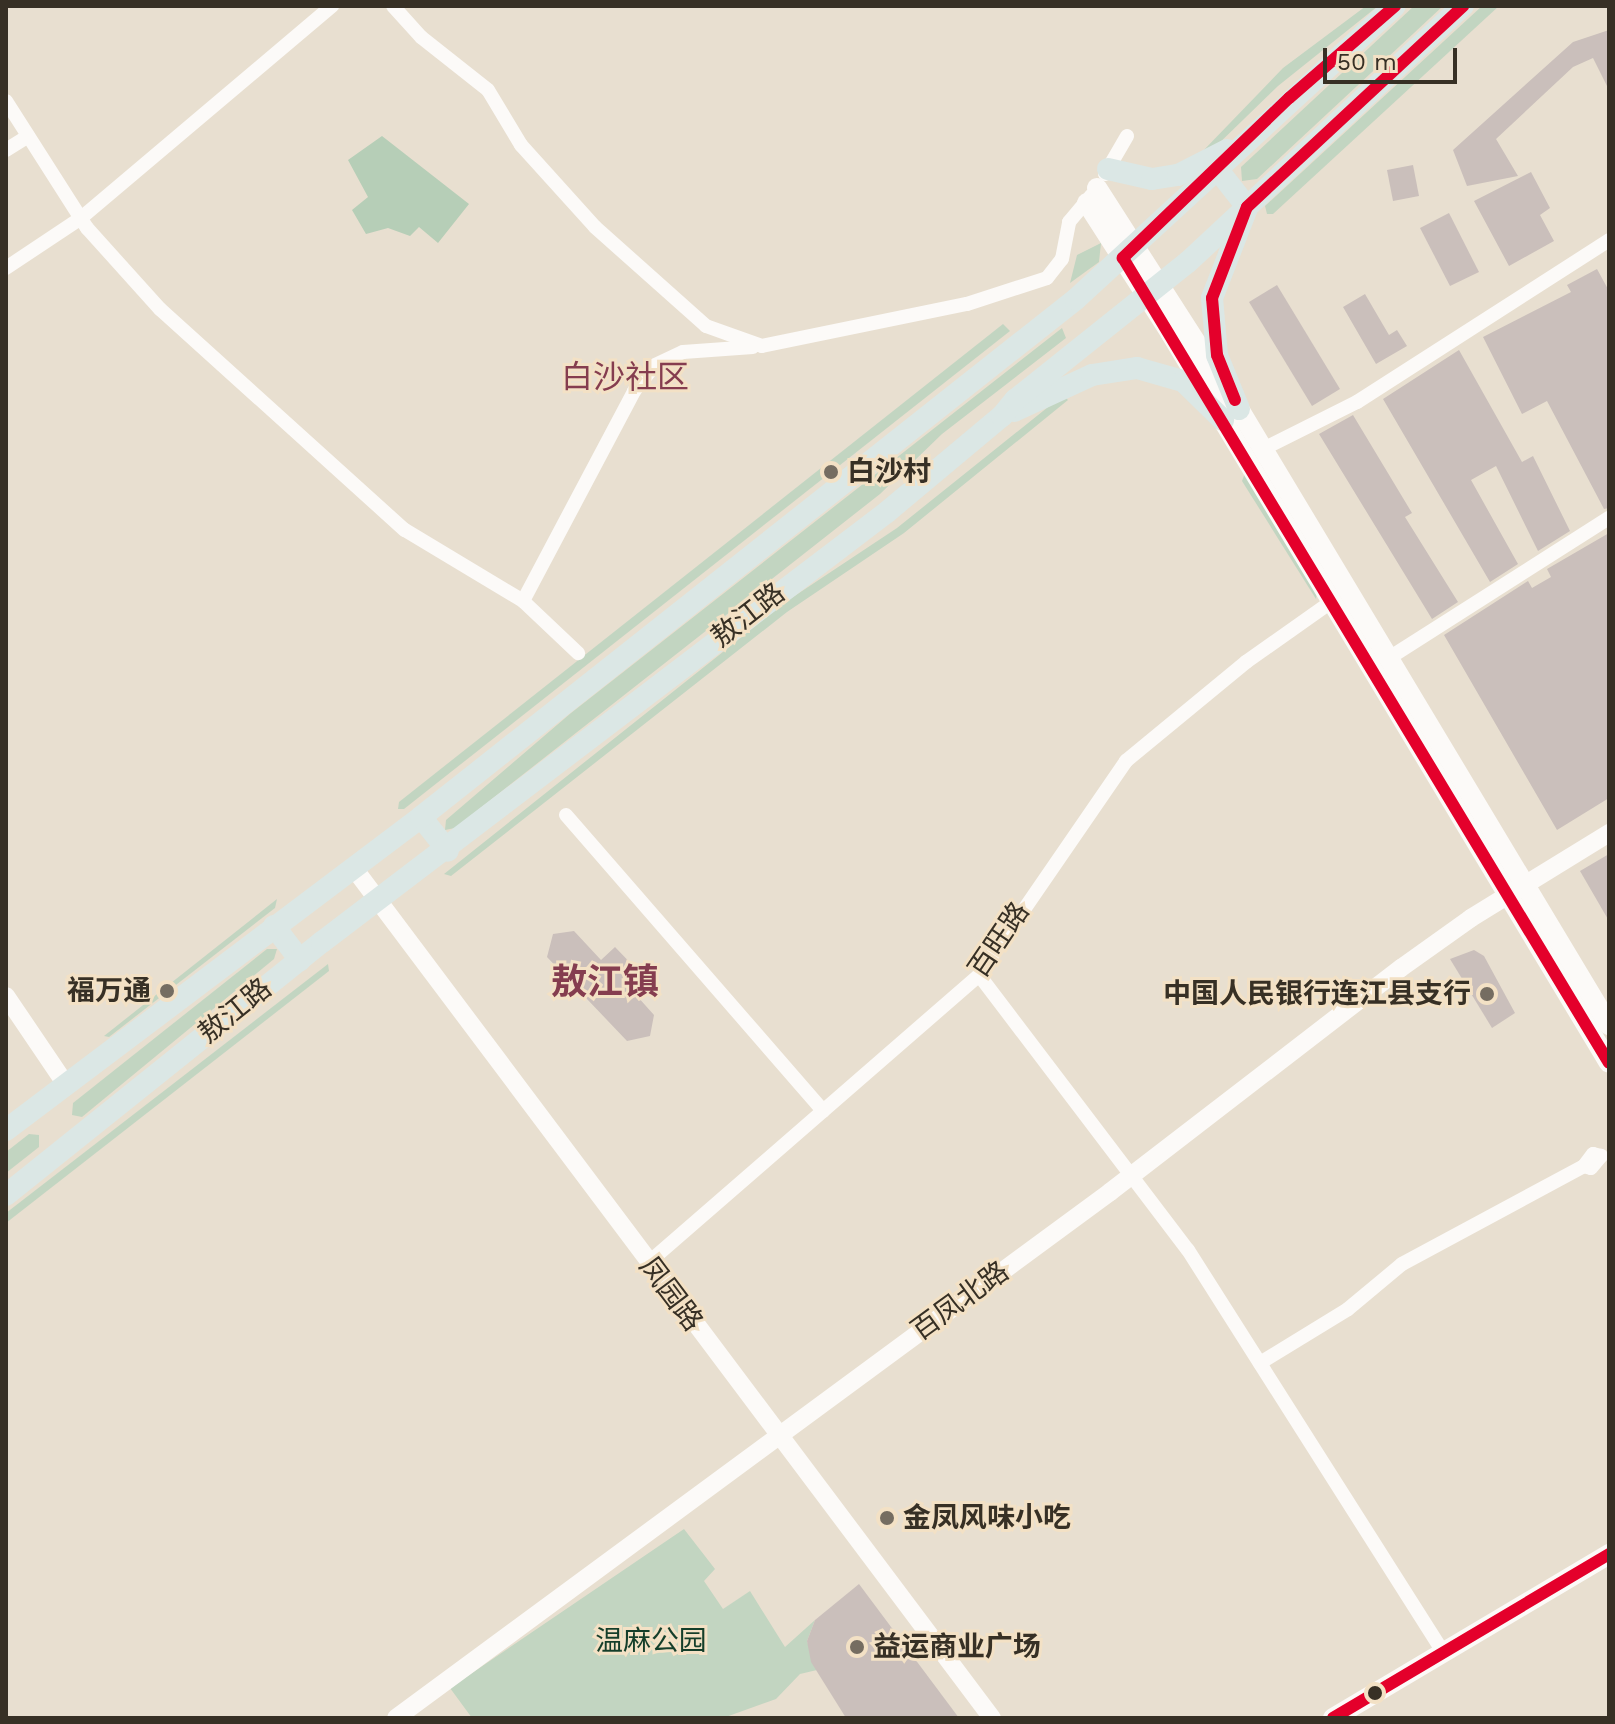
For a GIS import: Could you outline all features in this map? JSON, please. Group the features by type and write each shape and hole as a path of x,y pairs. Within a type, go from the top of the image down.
{"main road":[{"name":"敖江路","path":"6,1130 421,817 1129,252 1395,6"},
{"name":"敖江路","path":"6,1195 300,960 448,851 777,592 887,512 1002,416 1015,400 1153,289 1247,207 1463,6"},
{"path":"1252,135 1178,175 1098,187 1129,252 1231,415 1331,602 1516,890 1609,1025"},
{"path":"1218,170 1247,207 1212,298 1217,355 1231,415"},
{"path":"1002,416 1092,375 1137,368 1183,381 1231,415 1263,449 1389,658 1609,1063"},
{"path":"421,817 448,851"},
{"path":"274,926 300,960"},
{"path":"1333,1718 1609,1554"}],"street":[{"path":"6,268 81,218 332,6"},
{"path":"393,6 421,37 488,90 521,145 595,227 706,326 762,346"},
{"path":"6,101 81,218 160,309 405,530 523,601 578,653"},
{"path":"6,150 28,136"},
{"path":"523,601 634,391 655,365 683,352 762,346 967,304 1047,278 1062,259 1069,222 1098,187 1127,136"},
{"path":"1263,449 1357,402 1609,240"},
{"path":"1389,658 1609,518"},
{"name":"百旺路","path":"648,1263 979,975 1126,761 1246,662 1331,602"},
{"path":"566,815 823,1111"},
{"name":"百凤北路","path":"396,1718 775,1435 1134,1174 1401,968 1516,890 1609,833"},
{"name":"凤园路","path":"353,867 775,1435 992,1718"},
{"path":"979,975 1134,1174 1260,1363 1444,1653"},
{"path":"6,996 65,1083"},
{"path":"1260,1363 1348,1309 1402,1264 1584,1166 1598,1164 1605,1154"}],"green space":[{"path":"1366,6 1378,6 1278,86 1209,153 1201,153 1283,68"},
{"path":"1414,6 1443,6 1257,179 1242,181 1241,167"},
{"path":"1482,6 1499,6 1273,214 1267,214 1265,206"},
{"path":"382,136 469,204 438,243 419,227 410,236 388,228 366,234 352,210 368,197 348,160"},
{"path":"1101,243 1099,262 1070,283 1077,255"},
{"path":"1003,324 1010,331 404,809 398,809 399,802"},
{"path":"1062,328 1066,338 942,434 880,494 455,828 445,830 446,820 571,713"},
{"path":"1063,395 1068,400 904,533 787,612 451,876 444,874 787,601 897,528"},
{"path":"1245,473 1317,593 1316,599 1242,481"},
{"path":"277,899 275,908 109,1037 104,1036"},
{"path":"267,949 277,949 274,959 82,1117 72,1115 73,1103"},
{"path":"328,964 329,971 6,1223 6,1213"},
{"path":"29,1134 39,1135 39,1147 6,1173 6,1152"},
{"name":"温麻公园","path":"684,1529 715,1569 704,1581 723,1609 750,1591 785,1647 815,1620 807,1641 817,1670 800,1674 776,1699 723,1718 472,1718 450,1688"}],"building":[{"path":"1609,30 1609,90 1593,58 1573,67 1496,139 1518,176 1467,186 1453,150 1573,42"},
{"path":"1413,165 1419,196 1393,201 1387,170"},
{"path":"1531,172 1550,208 1540,215 1554,241 1509,266 1474,201"},
{"path":"1449,213 1479,272 1450,286 1420,228"},
{"path":"1597,269 1609,291 1609,508 1604,509 1547,401 1522,414 1483,337 1571,292 1567,285"},
{"path":"1277,285 1340,389 1312,406 1249,302"},
{"path":"1365,294 1389,335 1397,330 1407,346 1376,364 1343,307"},
{"path":"1459,350 1522,462 1533,456 1570,531 1538,551 1496,466 1471,480 1518,564 1490,582 1383,399"},
{"path":"1353,415 1412,513 1405,517 1458,602 1432,619 1319,434"},
{"path":"1609,533 1609,798 1557,830 1444,635 1528,581 1532,588 1551,577 1547,569"},
{"path":"1609,854 1609,921 1580,871"},
{"path":"574,931 601,960 615,947 641,974 628,986 654,1015 650,1036 627,1041 547,957 553,934"},
{"name":"中国人民银行连江县支行","path":"1474,950 1484,956 1515,1013 1492,1028 1450,959"},
{"name":"益运商业广场","path":"859,1584 959,1718 846,1718 811,1662 807,1641 815,1620"}],"transit line":[{"path":"1395,6 1289,98 1123,258 1609,1063"},
{"path":"1235,400 1217,355 1212,298 1247,207 1463,6"},
{"path":"1333,1718 1609,1554"}],"place":[{"name":"白沙村","path":"831,472"},
{"name":"福万通","path":"167,991"},
{"name":"中国人民银行连江县支行","path":"1487,994"},
{"name":"金凤风味小吃","path":"887,1518"},
{"name":"益运商业广场","path":"857,1647"}],"district":[{"name":"白沙社区","path":"625,377"},
{"name":"敖江镇","path":"605,983"}]}
